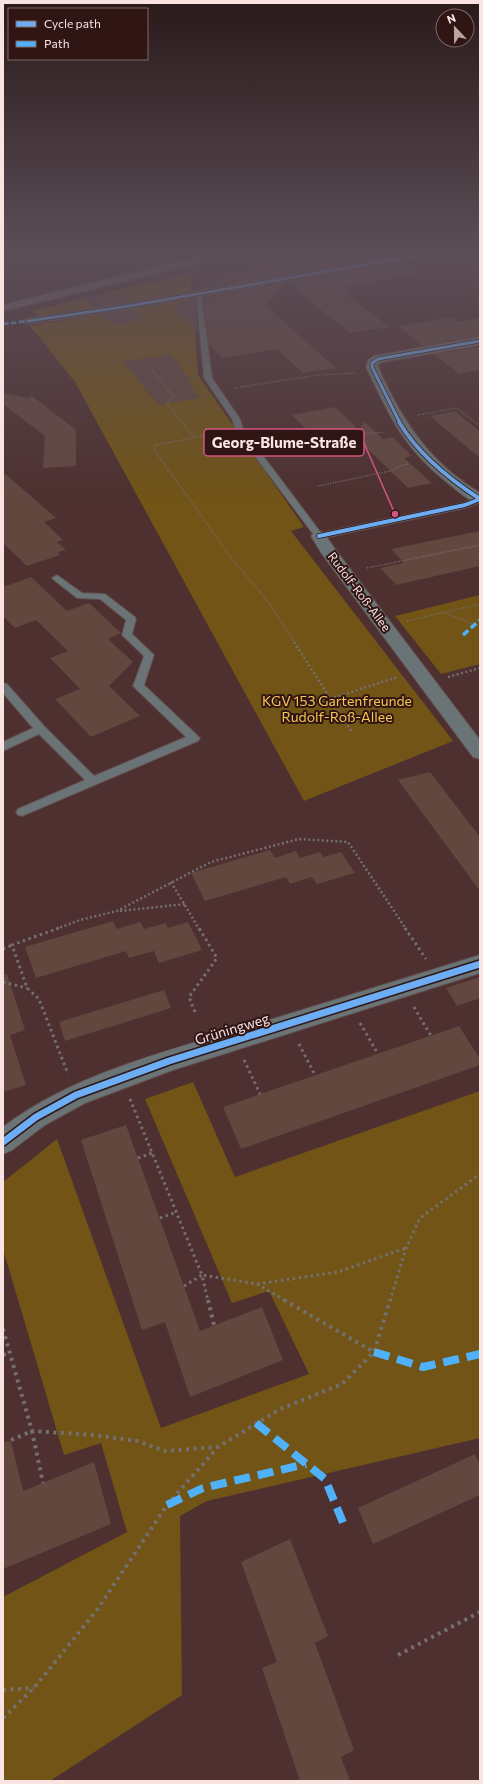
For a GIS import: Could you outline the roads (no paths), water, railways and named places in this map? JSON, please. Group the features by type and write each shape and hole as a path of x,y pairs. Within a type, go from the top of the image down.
{"street":[{"path":"480,341 378,359 372,363 374,372 405,430 431,460 468,492 480,499"},
{"name":"Rudolf-Roß-Allee","path":"318,536 344,573 480,753"},
{"name":"Grüningweg","path":"3,1142 36,1117 76,1095 121,1078 170,1061 480,964"}],"lane":[{"name":"Rudolf-Roß-Allee","path":"202,336 208,378 236,419 240,429 318,536"},
{"path":"318,536 465,505 480,499"},
{"path":"22,812 194,738 138,686 149,655 127,635 131,619 102,596 80,596 57,578"},
{"path":"3,686 40,729 92,782"},
{"path":"3,747 40,729"}],"place":[{"name":"Georg-Blume-Straße","path":"395,514"}],"park label":[{"name":"KGV 153 Gartenfreunde Rudolf-Roß-Allee","path":"337,710"}]}
